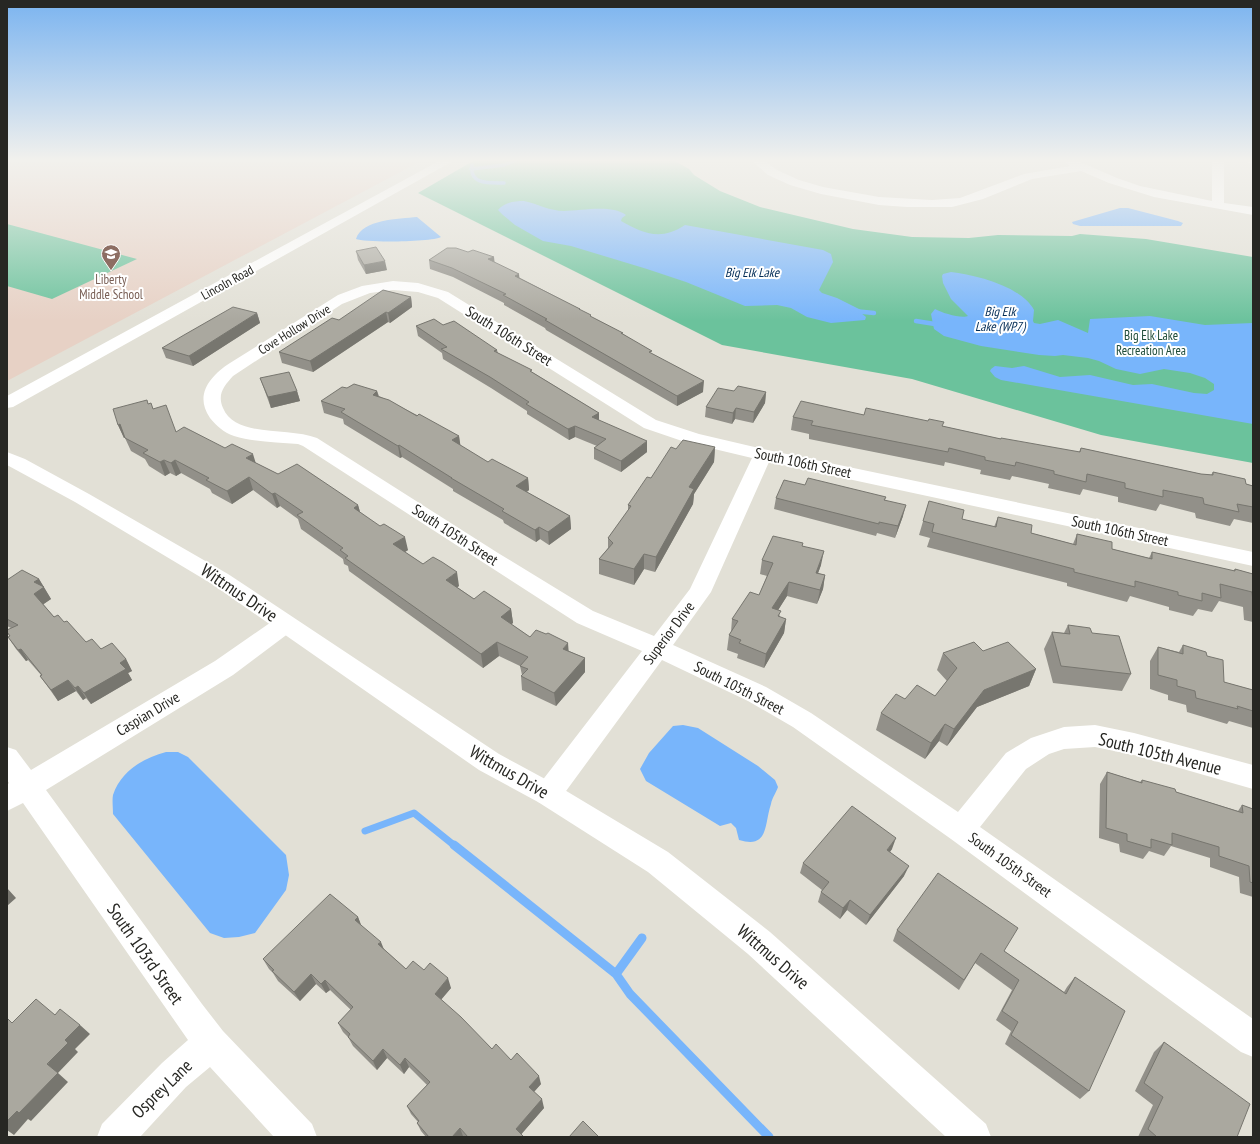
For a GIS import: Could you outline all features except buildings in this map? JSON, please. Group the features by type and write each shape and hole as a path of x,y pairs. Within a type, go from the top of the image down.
{"street":[{"name":"Lincoln Road","path":"7,403 351,214"},
{"name":"South 106th Street","path":"386,286 403,285 419,287 443,295 650,424 697,440 1253,559"},
{"name":"Cove Hollow Drive","path":"213,389 227,372 342,298 369,289 386,286"},
{"name":"South 105th Street","path":"213,389 211,402 219,417 229,427 251,435 296,438 310,442 490,558 586,617 658,648 757,694 802,720 961,830 1253,1040"},
{"name":"Superior Drive","path":"548,794 700,592 763,455"},
{"name":"Wittmus Drive","path":"7,458 82,498 220,579 488,762 548,794 658,862 759,943 973,1137"},
{"name":"Caspian Drive","path":"17,793 224,668 285,624"},
{"name":"South 105th Avenue","path":"961,830 1016,761 1040,746 1064,738 1094,736 1134,744 1253,777"},
{"name":"South 103rd Street","path":"7,758 17,793 211,1043 299,1137"},
{"name":"Osprey Lane","path":"114,1137 174,1075 211,1043"}],"shaded area":[{"path":"7,214 321,214 7,381"}],"green space":[{"name":"Big Elk Lake Recreation Area","path":"461,214 791,214 853,229 912,237 969,238 998,235 1072,236 1080,234 1146,239 1253,257 1253,463 1101,435 912,379 722,345"},
{"path":"7,224 137,259 52,299 7,286"}],"water":[{"name":"Big Elk Lake","path":"625,214 626,215 621,221 637,229 653,234 668,233 685,225 823,250 831,254 833,262 819,290 822,293 837,298 861,310 861,313 866,317 865,320 831,323 807,317 791,308 777,305 745,306 686,282 647,269 571,246 543,241 515,225 503,215"},
{"path":"1098,214 1153,214 1183,223 1181,226 1080,226 1073,224 1072,222"},
{"path":"417,217 441,237 426,240 399,241 372,241 356,239 360,232 373,224 382,221"},
{"name":"Big Elk Lake (WP7)","path":"951,272 985,279 1009,288 1019,294 1034,310 1034,323 1040,324 1058,320 1088,333 1090,319 1150,316 1205,325 1253,323 1253,424 1001,380 995,377 990,371 995,366 1012,368 1024,366 1060,377 1090,375 1133,385 1152,384 1194,393 1207,394 1214,390 1214,384 1205,378 1190,373 1164,369 1140,374 1116,369 1099,361 1088,358 1063,355 1039,355 981,346 944,336 934,329 931,314 935,309 961,317 968,316 951,299 943,283 943,274"},
{"path":"683,725 698,728 758,766 775,780 778,787 769,812 766,827 764,833 756,841 749,842 739,840 736,828 731,823 720,826 646,781 640,769 649,753 673,726"},
{"path":"166,752 178,752 188,757 286,855 289,875 286,890 255,933 239,937 224,938 210,933 113,814 113,795 121,779 127,772 141,762"}],"waterway":[{"path":"854,311 874,313"},
{"path":"916,321 941,325"},
{"path":"365,831 414,813 455,846"},
{"path":"454,845 616,974"},
{"path":"616,974 642,938"},
{"path":"616,974 630,994 769,1137"}],"place":[{"name":"Liberty Middle School","path":"111,271"}]}
